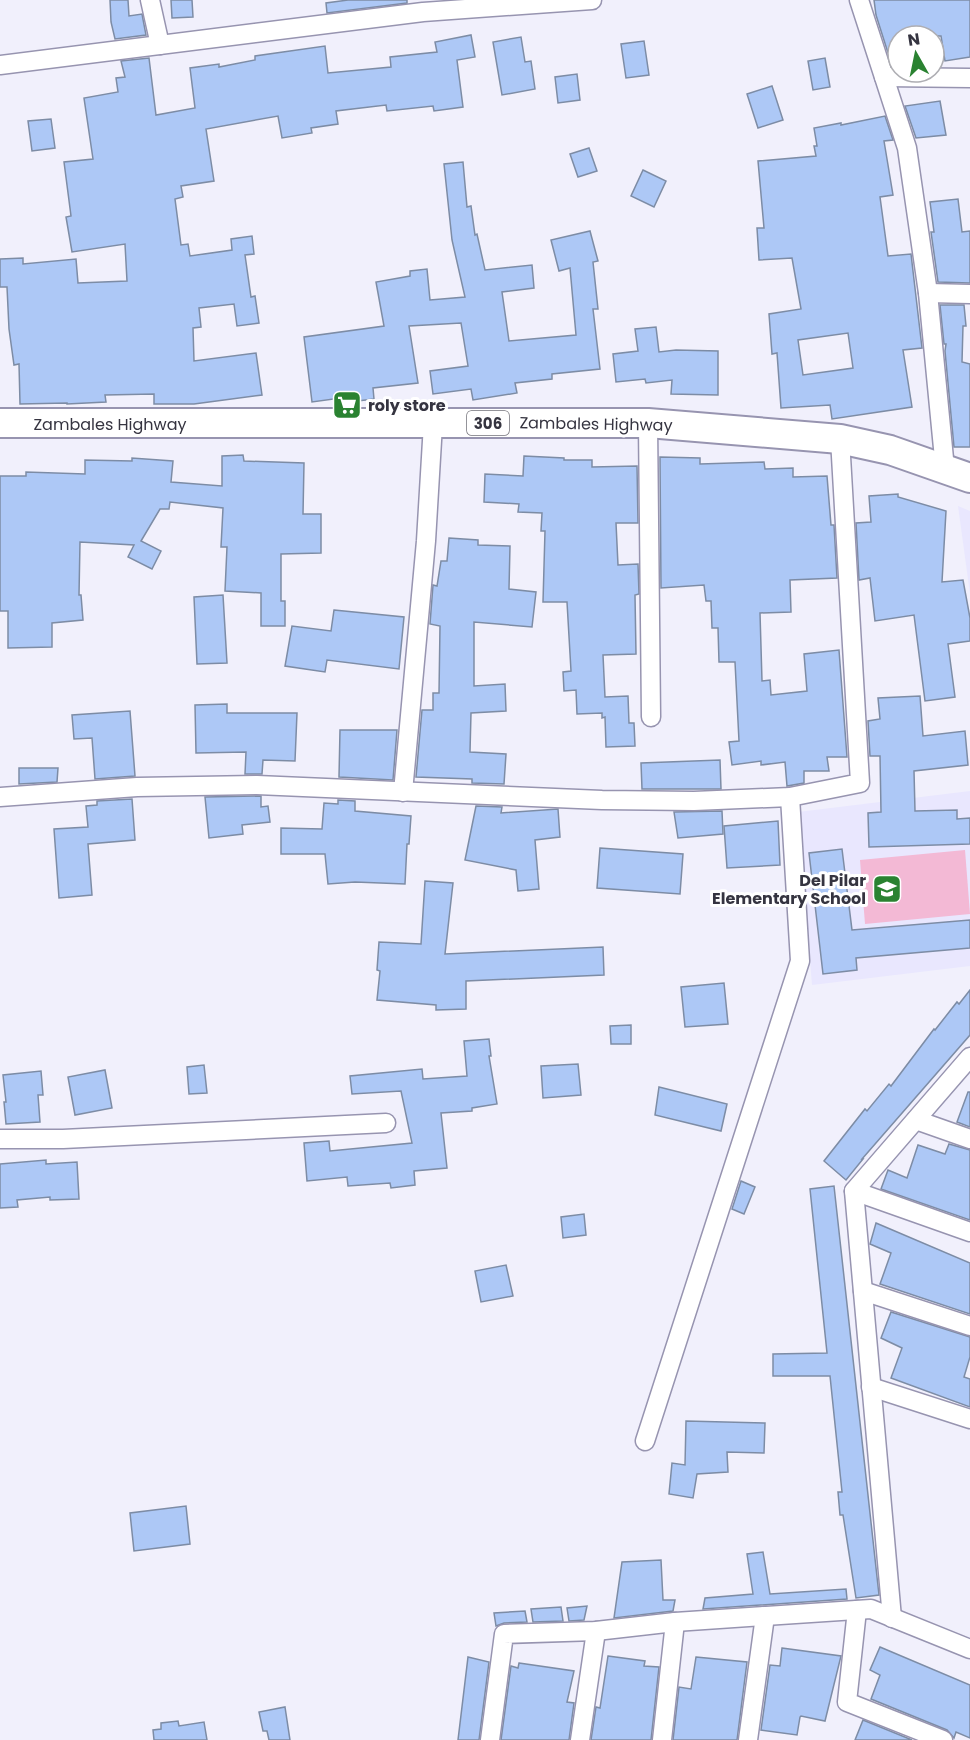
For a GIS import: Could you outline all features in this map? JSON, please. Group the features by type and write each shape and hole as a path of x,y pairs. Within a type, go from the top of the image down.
{"main road":[{"name":"Zambales Highway","path":"0,423 648,423 840,440 890,450 958,473"}],"street":[{"path":"150,0 160,45"},
{"path":"0,65 160,45 422,6 592,0"},
{"path":"859,0 908,148 928,293 958,473"},
{"path":"884,77 970,78"},
{"path":"928,293 970,294"},
{"path":"648,423 651,717"},
{"path":"403,792 426,541 433,424"},
{"path":"0,797 137,787 257,785 602,800 694,801 790,797 860,783 840,440"},
{"path":"645,1441 800,961 790,797"},
{"path":"892,1618 854,1191 970,1057"},
{"path":"916,1120 970,1139"},
{"path":"0,1138 63,1139 386,1123"},
{"path":"854,1191 970,1232"},
{"path":"863,1291 970,1326"},
{"path":"871,1387 970,1419"},
{"path":"490,1740 504,1634 596,1631 675,1622 871,1609 970,1649"},
{"path":"857,1610 847,1702 943,1740"},
{"path":"748,1740 765,1616"},
{"path":"662,1740 675,1622"},
{"path":"580,1740 596,1631"}],"shaded area":[{"path":"958,506 970,511 970,594"},
{"name":"Del Pilar Elementary School","path":"970,791 970,966 812,985 798,812"},
{"path":"965,850 970,914 865,924 860,860"}],"building":[{"path":"110,0 128,0 129,16 142,14 146,35 115,39 111,22"},
{"path":"171,0 192,0 193,17 172,18"},
{"path":"348,0 407,0 407,3 327,13 326,3"},
{"path":"874,0 970,0 970,57 946,61 946,24 886,24 886,47 876,15"},
{"path":"471,35 475,57 457,60 463,107 434,111 433,106 387,111 386,105 336,111 338,124 311,128 312,133 282,138 278,116 206,129 214,181 181,186 183,197 175,199 181,245 188,244 190,256 232,250 231,239 252,236 254,254 245,255 251,297 255,296 259,323 237,326 234,304 199,308 201,327 193,328 194,361 256,353 262,395 194,404 154,404 154,394 105,395 106,402 20,404 19,364 14,365 7,287 0,287 0,259 23,258 23,264 76,259 78,283 127,281 125,244 72,252 66,217 71,216 64,162 93,159 84,98 118,92 116,78 125,77 121,61 149,58 156,115 195,108 190,68 219,64 219,67 255,60 255,56 325,46 328,73 391,67 390,57 437,52 435,42"},
{"path":"521,37 525,62 531,61 535,89 502,95 493,42"},
{"path":"644,41 649,75 626,78 621,44"},
{"path":"825,58 830,87 813,90 808,61"},
{"path":"577,74 580,100 558,103 555,77"},
{"path":"772,86 783,120 758,128 747,94"},
{"path":"940,101 946,135 916,138 905,106"},
{"path":"885,116 893,140 884,141 893,195 880,197 888,256 911,254 922,348 903,350 912,407 832,419 830,405 781,408 777,353 772,354 769,314 801,309 792,258 759,260 757,228 764,228 758,161 816,156 814,128 841,123 841,125","holes":["848,333 853,368 803,375 798,340"]},
{"path":"51,119 55,148 32,151 28,121"},
{"path":"589,148 597,171 578,177 570,154"},
{"path":"463,162 467,207 471,206 475,235 477,234 485,270 532,265 534,288 502,292 509,341 576,335 570,268 559,271 551,240 590,231 598,261 593,262 598,309 593,309 600,369 552,374 552,379 515,383 517,393 473,400 471,389 433,394 430,371 468,366 461,323 409,326 418,383 373,388 374,399 349,402 348,397 312,402 304,337 384,326 376,282 410,276 410,271 427,269 430,300 465,297 452,240 444,164"},
{"path":"643,170 666,181 654,207 631,196"},
{"path":"958,199 962,232 970,231 970,283 938,282 931,232 934,232 930,202"},
{"path":"940,305 964,305 966,326 963,326 962,362 970,364 970,447 954,447 946,344 944,344"},
{"path":"656,327 659,352 718,351 718,395 671,394 672,380 646,383 645,379 616,382 613,354 638,351 635,329"},
{"path":"243,455 244,461 304,463 303,514 321,514 321,553 281,554 281,601 285,601 285,626 261,626 261,593 225,591 227,547 221,547 223,508 170,502 169,509 160,509 141,541 161,551 152,569 128,557 134,545 80,542 79,595 81,595 83,620 52,623 52,647 8,648 8,611 0,611 0,476 26,476 26,472 85,474 85,460 132,461 132,458 173,461 171,482 222,486 222,456"},
{"path":"524,456 592,460 592,467 637,466 638,523 616,523 618,565 638,564 639,594 635,595 636,654 603,655 605,697 628,696 629,723 634,723 635,746 606,747 605,717 602,718 602,713 577,714 576,690 564,691 563,672 571,671 567,602 543,602 545,531 541,531 542,513 518,512 519,504 484,502 485,474 523,476"},
{"path":"660,457 700,458 700,464 764,462 765,469 793,468 793,477 827,476 831,525 834,525 837,578 790,580 791,612 760,613 762,681 770,680 771,695 807,691 804,654 839,650 847,757 827,757 829,771 804,771 804,783 787,786 785,762 761,765 761,761 732,765 729,742 739,741 735,662 719,662 718,628 712,628 711,601 706,601 704,585 661,588"},
{"path":"898,494 898,497 946,511 942,582 963,580 970,618 970,641 948,644 955,697 925,701 914,615 875,621 870,578 859,580 856,523 871,522 869,496"},
{"path":"449,538 478,540 478,545 510,546 509,589 536,592 532,627 474,622 474,686 505,684 506,711 471,713 470,752 506,754 504,784 472,783 472,779 416,777 422,710 433,710 433,693 439,693 440,626 430,624 433,585 437,586 441,561 447,561"},
{"path":"223,595 227,663 197,664 194,597"},
{"path":"334,610 404,617 399,669 327,660 325,672 285,666 292,626 331,631"},
{"path":"920,696 923,736 965,731 968,765 914,771 915,811 957,810 957,819 970,818 970,844 869,847 868,813 881,812 880,756 870,756 868,721 880,719 878,698"},
{"path":"227,704 227,713 297,713 295,761 263,760 262,774 245,774 246,752 196,753 195,705"},
{"path":"130,711 135,776 95,779 92,738 74,739 72,715"},
{"path":"340,730 397,730 393,780 339,777"},
{"path":"720,760 721,789 642,789 641,763"},
{"path":"19,768 58,768 57,782 19,784"},
{"path":"261,796 261,807 268,806 270,822 242,825 243,834 209,838 205,797"},
{"path":"132,799 135,840 88,844 92,895 59,898 54,829 88,827 86,806 97,805 97,801"},
{"path":"338,800 355,801 355,811 411,816 405,884 355,882 328,884 325,854 281,854 281,828 322,829 324,803 338,804"},
{"path":"476,806 502,807 501,813 558,809 560,837 535,840 539,889 518,891 516,870 465,860"},
{"path":"722,811 723,834 678,838 674,812"},
{"path":"778,821 780,865 727,868 724,826"},
{"path":"600,848 683,854 680,894 597,888"},
{"path":"842,849 852,930 970,920 970,948 856,958 857,970 823,974 809,853"},
{"path":"425,881 453,883 445,954 603,947 604,975 466,981 466,1009 436,1010 436,1005 377,1000 380,971 377,970 379,942 421,944"},
{"path":"724,983 728,1024 685,1027 681,987"},
{"path":"970,990 970,1035 846,1180 824,1161 865,1109 867,1111 889,1084 891,1086 934,1029"},
{"path":"631,1025 631,1044 611,1044 610,1026"},
{"path":"489,1039 491,1056 489,1056 497,1104 472,1108 472,1111 441,1113 447,1168 414,1171 415,1185 391,1188 390,1183 348,1186 347,1177 307,1181 304,1143 329,1141 330,1151 412,1143 401,1091 352,1094 350,1076 422,1069 423,1079 467,1076 464,1041"},
{"path":"578,1064 581,1095 543,1098 541,1066"},
{"path":"204,1065 207,1093 189,1094 187,1067"},
{"path":"105,1070 112,1108 75,1115 68,1077"},
{"path":"41,1071 43,1095 38,1095 40,1122 6,1124 3,1075"},
{"path":"659,1087 727,1104 721,1131 655,1115"},
{"path":"968,1092 970,1092 970,1127 957,1122"},
{"path":"949,1144 970,1150 970,1220 881,1189 888,1170 907,1178 918,1145 945,1154"},
{"path":"46,1160 46,1164 77,1162 79,1199 50,1200 50,1197 17,1200 18,1207 0,1208 0,1164"},
{"path":"741,1181 755,1187 744,1214 732,1209"},
{"path":"834,1186 879,1595 856,1598 843,1515 840,1515 838,1492 842,1492 830,1376 773,1376 773,1354 827,1353 810,1189"},
{"path":"584,1214 586,1235 563,1238 561,1217"},
{"path":"876,1223 970,1263 970,1314 880,1284 891,1253 870,1244"},
{"path":"506,1265 513,1296 481,1302 475,1271"},
{"path":"891,1312 970,1337 970,1357 964,1377 970,1379 970,1407 891,1378 902,1348 881,1338"},
{"path":"686,1421 765,1423 764,1453 727,1452 728,1472 697,1474 693,1498 669,1494 672,1463 685,1465"},
{"path":"186,1506 190,1544 134,1551 130,1513"},
{"path":"763,1552 770,1594 846,1589 847,1599 703,1609 705,1598 753,1594 747,1554"},
{"path":"661,1560 663,1600 675,1600 673,1611 614,1618 622,1562"},
{"path":"587,1606 584,1620 569,1621 567,1608"},
{"path":"561,1607 563,1621 533,1622 531,1609"},
{"path":"525,1611 527,1622 504,1623 496,1626 494,1613"},
{"path":"880,1647 970,1685 970,1738 956,1732 954,1738 947,1730 871,1699 880,1675 870,1670"},
{"path":"782,1648 841,1656 825,1721 801,1716 797,1735 761,1730 770,1665 780,1666"},
{"path":"608,1656 645,1661 644,1666 659,1667 651,1740 591,1740 596,1707 600,1708"},
{"path":"468,1657 489,1662 479,1740 458,1740"},
{"path":"696,1657 747,1662 737,1740 673,1740 679,1687 691,1689"},
{"path":"519,1663 574,1671 567,1702 574,1703 569,1740 501,1740 511,1666 518,1668"},
{"path":"285,1707 290,1740 269,1740 267,1731 263,1731 259,1712"},
{"path":"863,1720 912,1740 855,1740"},
{"path":"178,1721 179,1726 204,1722 207,1740 154,1740 153,1730 161,1729 161,1723"}],"place":[{"name":"roly store","path":"347,405"},
{"name":"Del Pilar Elementary School","path":"887,889"}]}
